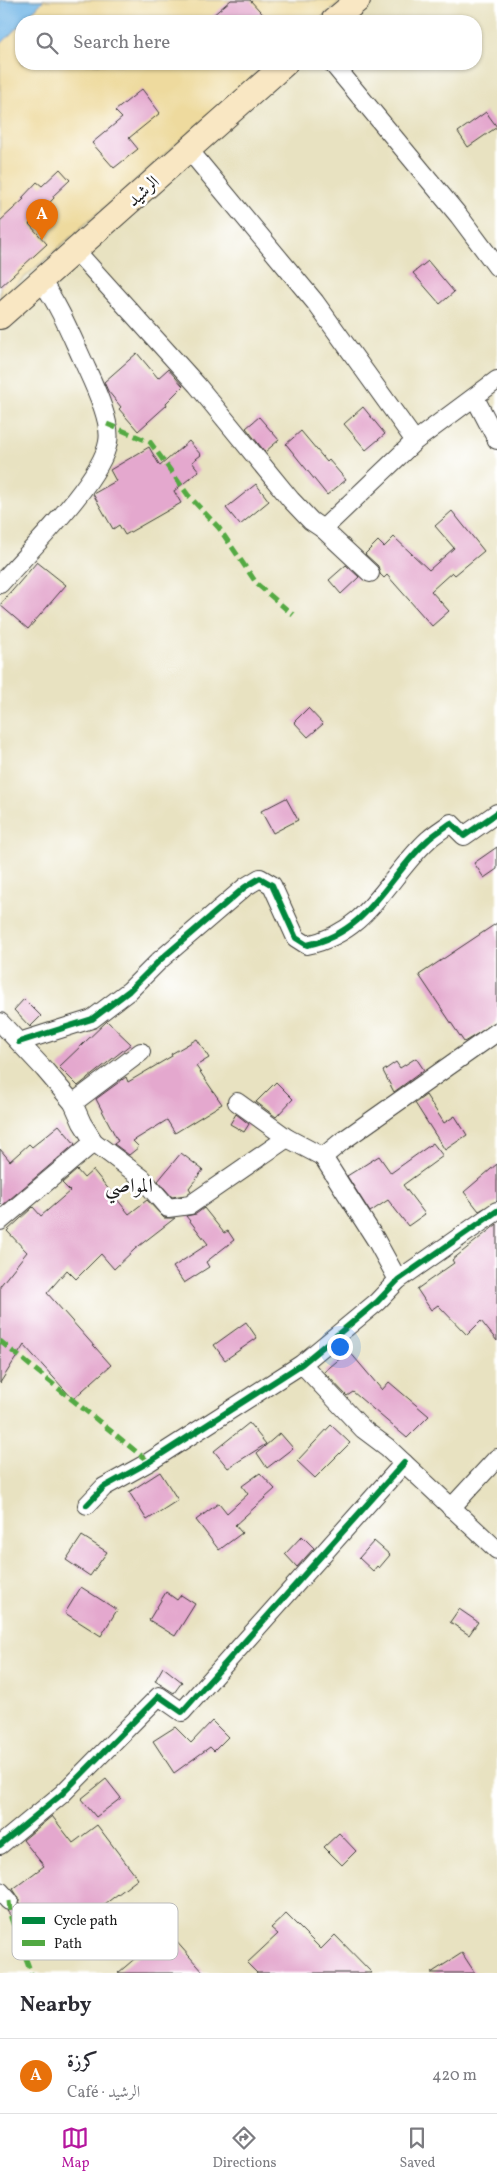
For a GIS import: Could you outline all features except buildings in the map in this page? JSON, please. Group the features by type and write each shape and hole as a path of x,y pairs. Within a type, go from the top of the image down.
{"main road":[{"path":"340,15 358,0"},
{"name":"الرشيد","path":"0,317 42,282 278,70"}],"street":[{"path":"338,70 459,216 497,267"},
{"path":"189,150 315,302 415,441"},
{"path":"76,251 197,385 291,500 311,521 323,529 370,573"},
{"path":"0,584 60,517 90,479 102,461 108,442 107,424 87,371 56,301 42,282"},
{"path":"323,529 415,441 497,380"},
{"path":"475,398 497,440"},
{"path":"19,1042 92,1019 129,991 160,960 245,887 260,878 272,885 296,938 307,945 324,942 364,917 429,840 451,823 464,836 497,813"},
{"path":"0,1022 73,1103 94,1142 142,1178 168,1208 181,1208 190,1205 287,1138"},
{"path":"323,1157 341,1142 497,1032"},
{"path":"73,1103 141,1052"},
{"path":"237,1102 287,1138 323,1157 376,1240 398,1280"},
{"path":"0,1221 94,1142"},
{"path":"87,1505 104,1487 149,1462 302,1364 377,1302 398,1280 497,1211"},
{"path":"302,1364 352,1418 404,1463 497,1550"},
{"path":"451,1508 497,1458"},
{"path":"0,1845 62,1794 159,1696 182,1712 404,1463"}],"sand":[{"path":"0,0 342,0 324,15 15,15 15,70 260,70 0,299"}],"water":[{"path":"0,0 44,0 29,15 15,15 15,30 0,45"}],"marked path":[{"path":"107,424 150,442 188,495 219,528 257,584 293,615"},
{"path":"0,1341 149,1462"},
{"path":"9,1901 12,1921"},
{"path":"26,1960 31,1973"}],"cycle path":[{"path":"19,1042 92,1019 129,991 160,960 245,887 260,878 272,885 296,938 307,945 329,938 347,928 362,916 414,854 429,839 451,823 464,836 497,813"},
{"path":"87,1505 104,1487 149,1462 302,1364 377,1302 398,1280 497,1211"},
{"path":"0,1845 62,1794 159,1696 182,1712 404,1463"}],"place":[{"name":"كرزة","path":"42,240"}],"district":[{"name":"المواصي","path":"129,1185"}]}
